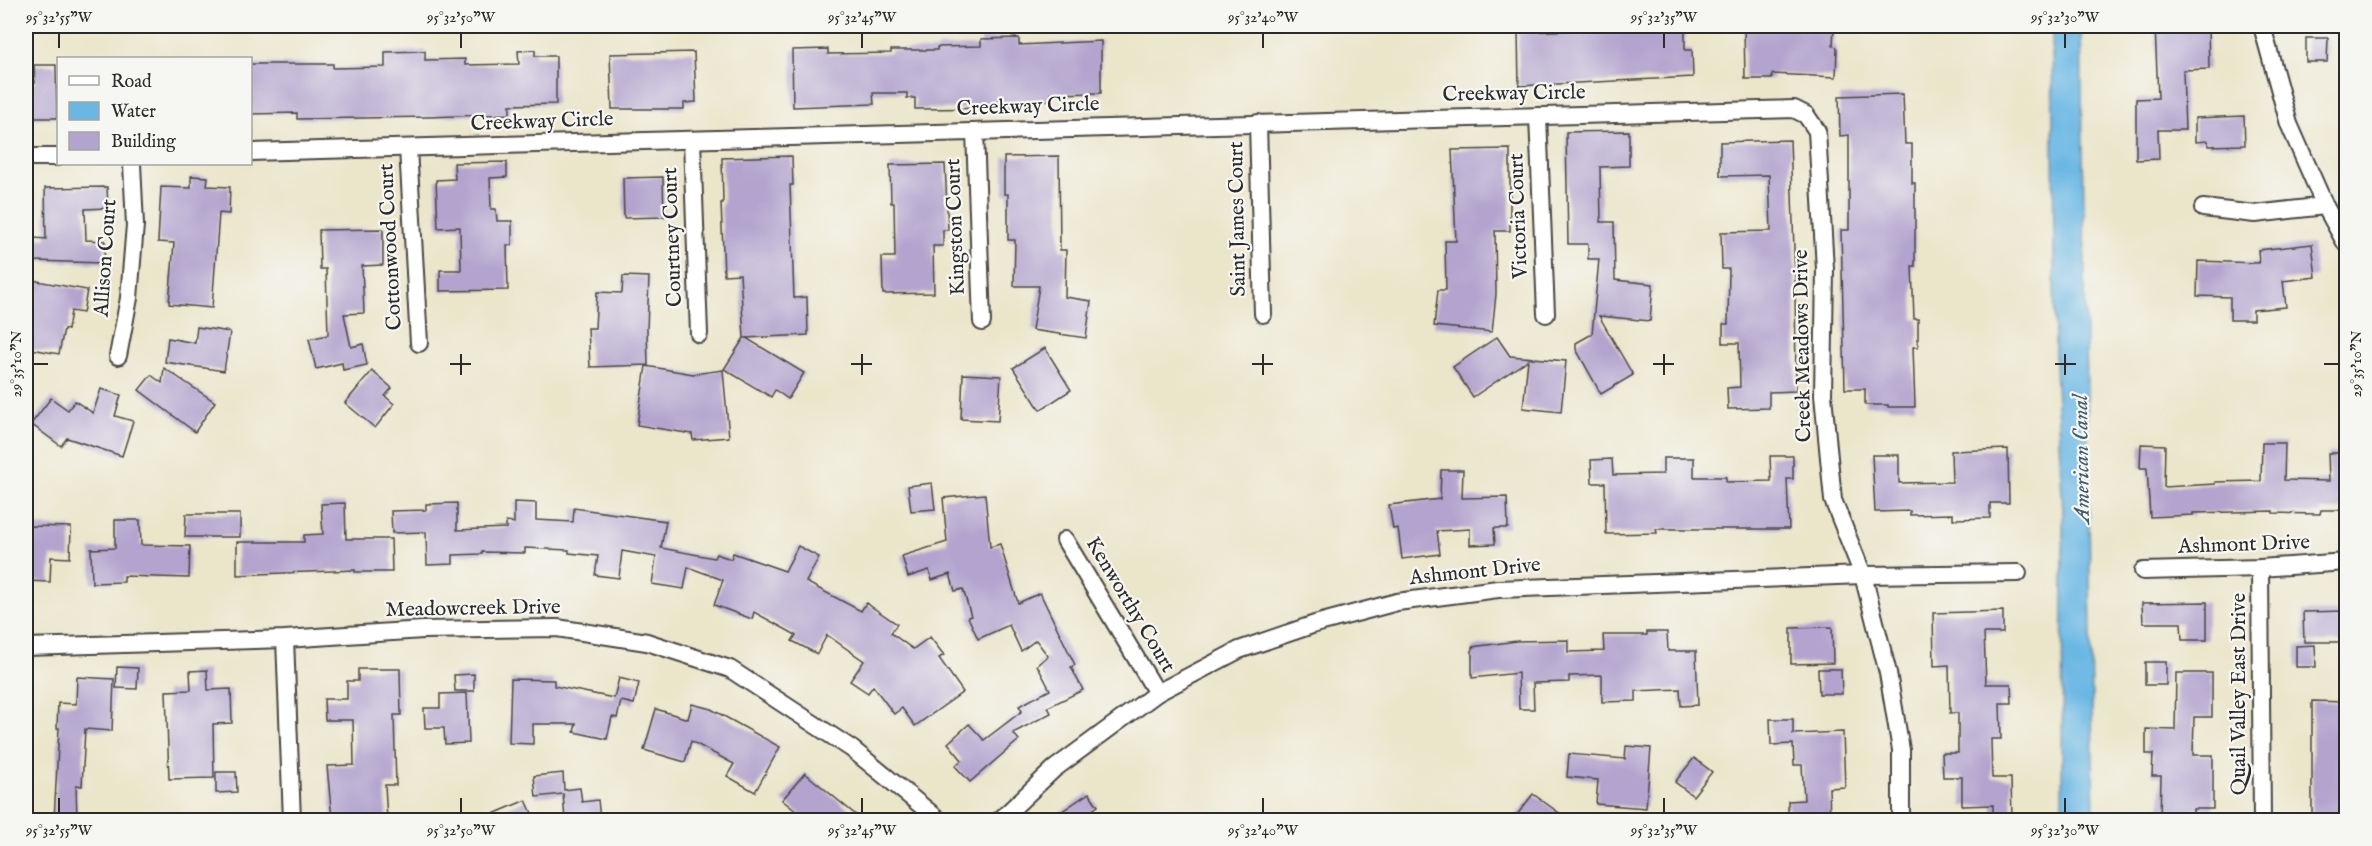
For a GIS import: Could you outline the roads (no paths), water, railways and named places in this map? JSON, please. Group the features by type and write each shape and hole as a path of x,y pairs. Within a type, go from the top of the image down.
{"street":[{"path":"2262,26 2289,124 2325,206 2346,244"},
{"name":"Creekway Circle","path":"252,152 1538,116 1794,110 1806,115"},
{"name":"Creek Meadows Drive","path":"1806,115 1816,131 1825,269 1823,395 1833,500 1863,575 1888,673 1901,750 1901,820"},
{"name":"Victoria Court","path":"1538,116 1546,314"},
{"name":"Saint James Court","path":"1258,123 1263,314"},
{"name":"Kingston Court","path":"975,132 982,322"},
{"name":"Courtney Court","path":"692,140 699,334"},
{"name":"Cottonwood Court","path":"408,148 419,343"},
{"path":"26,158 57,157"},
{"name":"Allison Court","path":"118,356 129,298 135,225 132,165"},
{"path":"2203,208 2255,214 2325,206"},
{"name":"Kenworthy Court","path":"1065,540 1158,693"},
{"name":"Ashmont Drive","path":"2143,571 2260,568 2346,562"},
{"name":"Quail Valley East Drive","path":"2260,568 2262,820"},
{"name":"Ashmont Drive","path":"1000,820 1054,769 1158,693 1239,650 1315,624 1398,602 1498,589 1863,575 2018,573"},
{"name":"Meadowcreek Drive","path":"26,647 285,639 423,630 556,628 647,642 730,669 852,749 939,820"},
{"path":"285,639 292,820"}],"water":[{"name":"American Canal","path":"2052,26 2081,26 2094,820 2062,820 2063,514 2055,368"}]}
